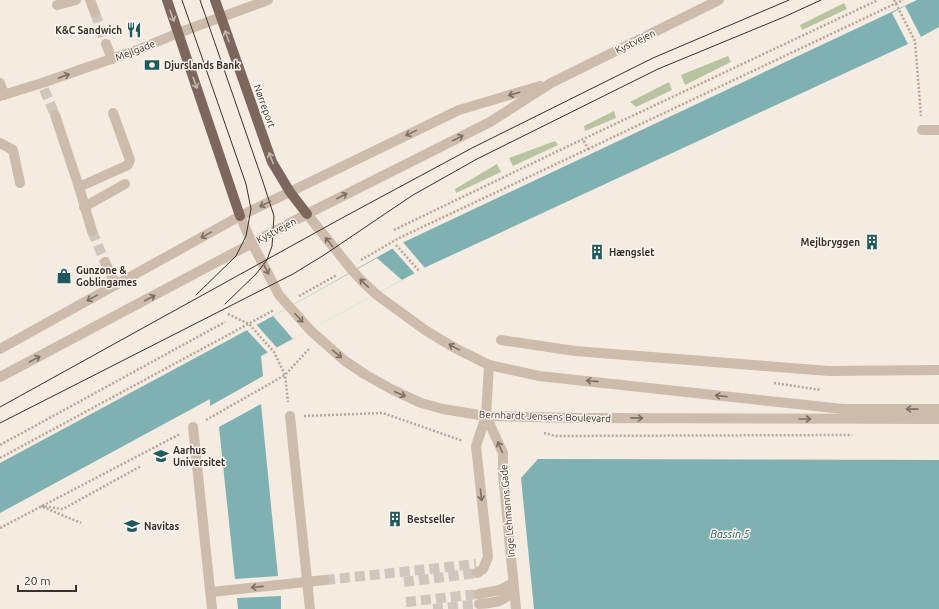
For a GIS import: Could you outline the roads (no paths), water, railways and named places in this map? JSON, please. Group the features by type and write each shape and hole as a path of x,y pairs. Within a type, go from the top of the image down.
{"main road":[{"path":"167,0 240,216"},
{"name":"Nørreport","path":"215,0 272,162 290,192 307,214"}],"street":[{"path":"57,6 76,0"},
{"path":"90,0 95,13"},
{"name":"Mejlgade","path":"2,95 43,86 221,16 268,0"},
{"name":"Kystvejen","path":"0,377 307,214 490,122 552,83 719,0"},
{"path":"106,44 112,59"},
{"path":"0,83 2,95"},
{"name":"Kystvejen","path":"0,349 240,216 459,110 552,83"},
{"path":"79,186 128,165 130,160 113,113"},
{"path":"55,115 79,186 92,231"},
{"path":"922,130 939,130"},
{"path":"0,143 12,150 20,183"},
{"path":"84,207 125,184"},
{"path":"307,214 351,268 377,295 425,330 489,365 539,376 843,409 939,409"},
{"name":"Bernhardt Jensens Boulevard","path":"240,216 279,295 311,331 345,361 366,375 421,403 443,410 486,416 694,419 939,419"},
{"path":"105,262 116,285"},
{"path":"501,340 575,351 829,372 939,370"},
{"name":"Inge Lehmanns Gade","path":"480,567 488,557 476,446 486,416 489,365"},
{"path":"290,416 310,609"},
{"name":"Inge Lehmanns Gade","path":"486,416 503,453 503,474 516,609"},
{"path":"193,427 212,609"},
{"path":"211,592 325,580"},
{"path":"479,599 501,601 507,597 511,591 513,583"}],"water":[{"path":"917,0 939,0 939,27 908,44 426,267 261,356 263,376 210,406 210,399 0,513 0,463 273,316 404,242"},
{"path":"261,404 278,576 235,579 219,427"},
{"name":"Bassin 5","path":"538,459 939,460 939,609 534,609 521,478"},
{"path":"281,596 281,609 238,609 237,598"}],"tunnel":[{"path":"95,13 106,44"},
{"path":"44,89 55,115"},
{"path":"92,231 105,262"},
{"path":"325,580 476,564"},
{"path":"404,582 477,573"},
{"path":"406,602 479,594"},
{"path":"433,609 479,604"}],"tram line":[{"path":"182,0 246,184 251,209 246,236 236,256 196,295"},
{"path":"200,0 274,216 272,246 267,260 256,274 225,304"},
{"path":"0,407 472,148 653,58 789,0"},
{"path":"0,423 293,274 413,195 477,159 658,69 784,17 821,0"}],"place":[{"name":"K&C Sandwich","path":"134,30"},
{"name":"Djurslands Bank","path":"152,65"},
{"name":"Mejlbryggen","path":"872,242"},
{"name":"Hængslet","path":"597,252"},
{"name":"Gunzone & Goblingames","path":"64,276"},
{"name":"Aarhus Universitet","path":"161,456"},
{"name":"Bestseller","path":"395,519"},
{"name":"Navitas","path":"132,526"}]}
